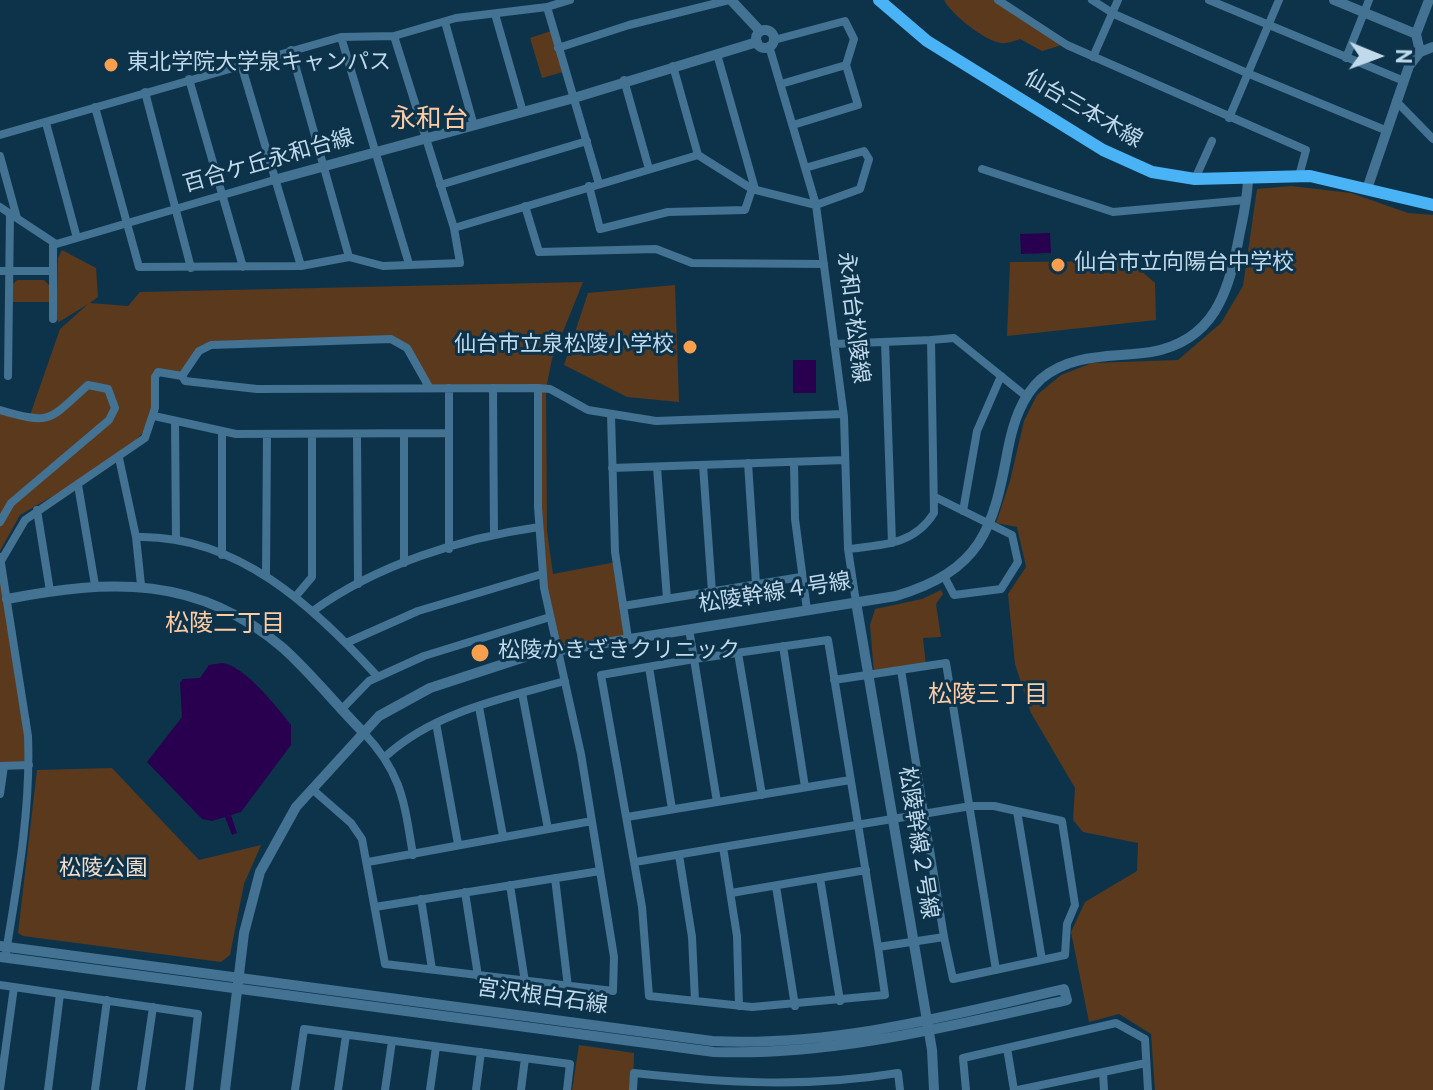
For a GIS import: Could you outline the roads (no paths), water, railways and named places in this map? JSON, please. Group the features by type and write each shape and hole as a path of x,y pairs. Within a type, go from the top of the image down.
{"main road":[{"name":"仙台三本木線","path":"879,0 927,41 1103,150 1152,172 1195,179 1299,176 1433,205"}],"street":[{"path":"0,135 341,37 394,36 445,22 547,7 570,0"},
{"path":"558,48 629,25 730,0 758,36 772,43 845,21 854,39 846,65 858,105 793,125"},
{"path":"998,0 1067,45 1306,150 1299,176"},
{"path":"1092,0 1112,13 1247,73 1385,130"},
{"path":"1093,57 1118,0"},
{"path":"1209,0 1404,81"},
{"path":"1229,118 1279,0"},
{"path":"1334,0 1416,34"},
{"path":"1346,58 1369,0"},
{"path":"1420,52 1416,34 1429,0"},
{"path":"547,7 599,184"},
{"path":"495,14 523,112"},
{"path":"445,22 474,126"},
{"path":"758,36 770,32 772,43"},
{"path":"95,107 139,267 301,266 349,257 383,266 460,263 454,228 394,36"},
{"name":"百合ケ丘永和台線","path":"56,244 274,180 574,98 624,80 717,54 758,36"},
{"path":"341,37 409,264"},
{"name":"永和台松陵線","path":"772,43 816,205 843,414 848,549 856,602"},
{"path":"1367,189 1404,81 1420,52 1433,47"},
{"path":"291,50 349,257"},
{"path":"589,186 600,229 668,212 745,210 753,189 717,54"},
{"path":"241,64 301,266"},
{"path":"781,84 846,65"},
{"path":"673,66 698,155 753,189 816,205 860,189 869,159 864,151 805,168"},
{"path":"189,79 243,267"},
{"path":"624,80 649,169"},
{"path":"145,92 191,268"},
{"path":"1396,101 1433,139"},
{"path":"46,123 77,238"},
{"path":"440,185 587,141"},
{"path":"1195,179 1212,141"},
{"path":"454,228 698,155"},
{"path":"0,156 13,216 4,271 8,376"},
{"path":"982,169 1113,212 1246,200"},
{"name":"松陵幹線４号線","path":"238,984 244,933 260,872 286,821 363,732 401,702 430,688 492,667 558,650 896,596 932,585 944,576 978,545 995,514 1013,425 1027,397 1040,380 1065,364 1087,357 1169,348 1192,336 1226,296 1248,177"},
{"path":"525,206 539,252 656,249 692,263 824,264"},
{"path":"0,207 56,244 53,245 53,319"},
{"path":"4,271 53,271"},
{"path":"834,344 954,338 1027,397"},
{"path":"182,376 199,351 211,345 391,339 407,348 429,387"},
{"path":"848,549 911,538 924,528 934,513 931,340"},
{"path":"885,342 892,543"},
{"path":"843,414 656,421 588,410 550,389 257,389 185,381 182,376 158,372 154,416 145,438 37,510 25,520 1,558 28,736 29,765 27,806 3,952 714,1052 769,1054 851,1045 927,1026 1067,1000"},
{"path":"963,511 977,431 1001,376"},
{"path":"0,410 35,420 48,419 88,385 108,389 115,408 109,420 11,503 0,522"},
{"path":"449,388 449,549"},
{"path":"493,388 494,535"},
{"path":"312,789 357,830 368,862 385,964 613,991 614,957 592,821 542,574 538,388"},
{"path":"611,415 615,552 628,638"},
{"path":"154,416 222,431 267,434 448,433"},
{"path":"175,421 176,539"},
{"path":"222,431 222,555"},
{"path":"266,576 267,434"},
{"path":"296,596 312,577 312,434"},
{"path":"357,434 358,584"},
{"path":"404,434 404,563"},
{"path":"119,458 136,537 141,585"},
{"path":"612,468 845,460"},
{"path":"794,462 801,577 807,610"},
{"path":"748,463 756,584"},
{"path":"703,465 712,592"},
{"path":"657,467 667,599"},
{"path":"78,485 95,585"},
{"path":"935,497 1012,535 1018,562 1001,589 954,595 944,576"},
{"path":"37,510 50,591"},
{"path":"313,611 358,584 404,563 494,535 539,527"},
{"path":"136,537 176,539 222,555 266,576 313,611 378,677"},
{"path":"346,643 418,611 542,574"},
{"path":"623,606 801,577"},
{"path":"7,599 95,585 141,585 204,601 255,627 286,651 386,756 401,786 413,855"},
{"name":"松陵幹線２号線","path":"856,602 927,1026 934,1090"},
{"path":"341,710 369,681 474,638 550,617"},
{"path":"689,629 717,802"},
{"path":"828,640 885,995 795,1006 739,1006 649,996 648,957 635,862 601,675 694,659 828,640"},
{"path":"783,646 805,787"},
{"path":"738,653 762,795"},
{"path":"834,680 946,663 996,970"},
{"path":"649,667 672,809"},
{"path":"635,862 859,824 892,820 925,814 969,807 994,806 1062,821 1075,905 1067,924 1065,955 953,979 944,937 925,814 901,670"},
{"path":"386,756 403,740 436,723 565,681"},
{"path":"522,693 548,829"},
{"path":"479,707 503,836"},
{"path":"436,723 458,844"},
{"path":"0,794 2,766 29,765"},
{"path":"627,817 850,780"},
{"path":"1017,811 1042,960"},
{"path":"368,862 592,821"},
{"path":"723,847 737,936 739,1006"},
{"path":"679,855 692,937 695,1001"},
{"path":"731,893 866,870"},
{"path":"375,907 600,871"},
{"path":"555,878 568,987"},
{"path":"820,878 840,1001"},
{"path":"510,885 525,982"},
{"path":"776,886 795,1006"},
{"path":"465,892 478,976"},
{"path":"421,899 432,969"},
{"path":"0,910 12,911"},
{"path":"878,947 944,937"},
{"path":"225,1090 238,984"},
{"path":"0,985 198,1014 189,1090"},
{"path":"0,1089 14,987"},
{"path":"48,1090 60,994"},
{"path":"95,1090 107,1000"},
{"path":"141,1090 153,1007"},
{"path":"966,1090 963,1058 1116,1023 1145,1039 1148,1090"},
{"path":"295,1090 304,1029 570,1064 567,1090"},
{"path":"338,1090 346,1035"},
{"path":"385,1090 392,1041"},
{"path":"430,1090 436,1047"},
{"path":"1007,1048 1016,1090 1059,1086 1146,1063"},
{"path":"476,1090 481,1052"},
{"path":"521,1090 525,1058"},
{"path":"1103,1072 1104,1090"},
{"path":"633,1090 634,1073 723,1087 813,1087 898,1073 900,1090"},
{"path":"676,1090 677,1078"},
{"path":"858,1079 858,1090"}],"place":[{"name":"東北学院大学泉キャンパス","path":"111,65"},
{"name":"仙台市立向陽台中学校","path":"1058,265"},
{"name":"仙台市立泉松陵小学校","path":"690,347"},
{"name":"松陵かきざきクリニック","path":"480,653"}],"district":[{"name":"永和台","path":"429,122"},
{"name":"松陵二丁目","path":"225,626"},
{"name":"松陵三丁目","path":"988,697"}],"park label":[{"name":"松陵公園","path":"103,871"}]}
